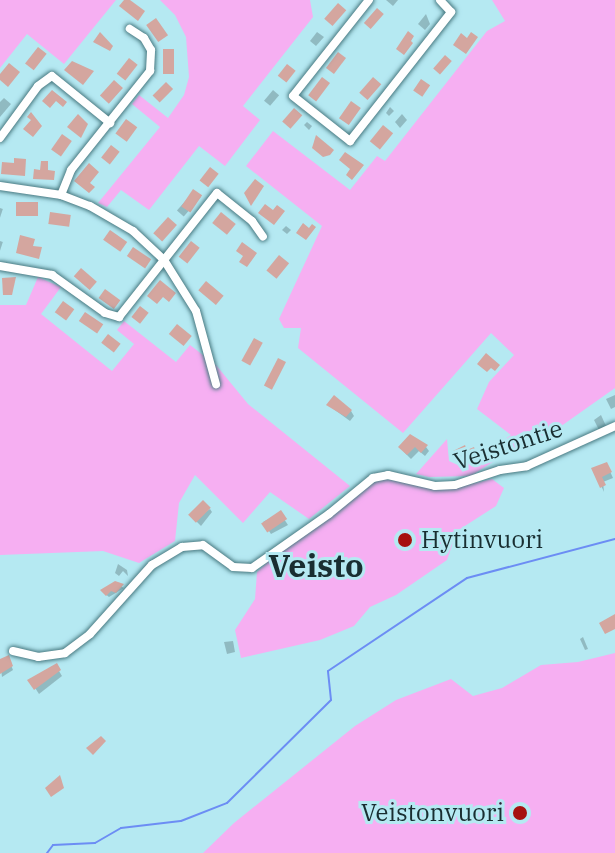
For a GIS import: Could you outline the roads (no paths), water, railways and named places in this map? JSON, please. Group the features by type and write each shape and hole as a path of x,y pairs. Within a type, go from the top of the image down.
{"street":[{"path":"369,0 293,96 350,141 451,12 440,0"},
{"path":"61,195 71,170 145,80 152,62 151,50 144,38 130,29"},
{"path":"0,138 38,86 52,76 110,123"},
{"path":"0,186 61,195 110,216 164,260 196,311 216,384"},
{"path":"0,266 52,275 105,313 119,317 217,193 252,221 263,237"},
{"name":"Veistontie","path":"13,651 38,657 65,653 90,634 136,579 182,547 203,545 233,567 252,568 329,514 373,478 388,475 435,486 455,485 540,461 615,426"}],"waterway":[{"path":"47,853 53,845 95,843 121,828 181,821 227,803 331,700 328,671 467,578 615,539"}],"place":[{"name":"Hytinvuori","path":"405,540"},
{"name":"Veistonvuori","path":"520,813"}],"district":[{"name":"Veisto","path":"316,565"}]}
